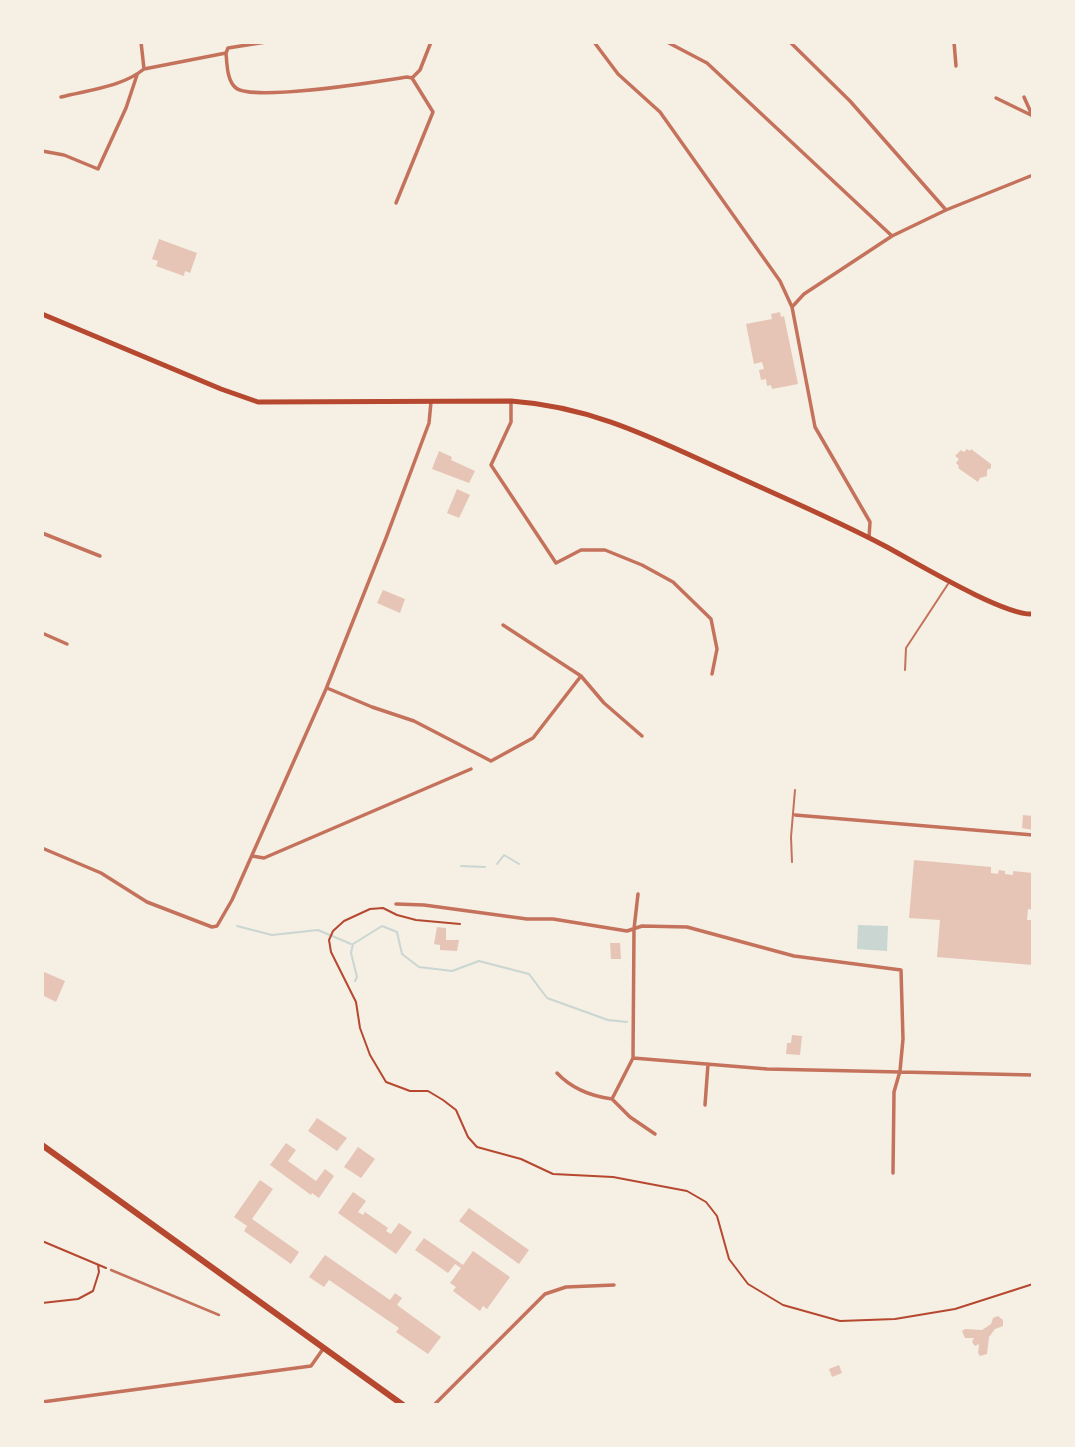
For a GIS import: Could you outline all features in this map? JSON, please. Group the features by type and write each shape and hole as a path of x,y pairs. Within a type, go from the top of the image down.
{"main road":[{"path":"42,314 253,401 511,401 541,403 583,411 638,431 869,538 993,603 1024,614 1033,614"},
{"path":"42,1145 403,1405"}],"street":[{"path":"141,42 144,69"},
{"path":"266,42 228,48 226,53 231,82 237,89 247,93 301,90 407,76 412,78 433,112 396,203"},
{"path":"412,78 420,70 431,42"},
{"path":"594,42 618,74 660,112 676,132 780,281 792,307 815,428 870,522 869,538"},
{"path":"667,42 707,63 892,236"},
{"path":"790,42 850,101 946,210"},
{"path":"954,42 956,66"},
{"path":"61,97 102,88 137,75 144,69 226,53"},
{"path":"42,151 64,155 98,169 126,108 137,75"},
{"path":"1024,97 1033,116"},
{"path":"996,98 1033,116"},
{"path":"792,307 804,294 892,236 946,210 1033,175"},
{"path":"42,848 101,873 147,902 212,927 217,926 224,917 252,856 326,687 422,443 429,423 432,401"},
{"path":"511,401 511,422 491,465 556,563 581,550 605,550 642,565 681,589 711,619 717,649 712,674"},
{"path":"42,533 100,556"},
{"path":"503,625 581,676 604,703 642,736"},
{"path":"42,633 67,644"},
{"path":"326,687 414,721 491,761 533,738 581,676"},
{"path":"252,856 264,858 471,769"},
{"path":"794,815 1033,835"},
{"path":"612,1099 633,1058 634,929 638,894"},
{"path":"396,904 424,905 527,919 553,919 627,931 642,926 687,928 794,956 901,970 903,1039 900,1071 894,1092 893,1173"},
{"path":"633,1058 767,1069 1033,1074"},
{"path":"705,1105 708,1064"},
{"path":"557,1073 575,1088 594,1097 612,1099 630,1117 655,1134"},
{"path":"111,1270 219,1315"},
{"path":"434,1405 545,1294 566,1287 614,1285"},
{"path":"42,1402 311,1366 323,1349"}],"lane":[{"path":"905,670 906,648 950,580"},
{"path":"792,862 795,790"}],"path":[{"path":"460,924 416,920 383,908 370,909 344,921 333,931 329,940 331,952 356,1002 360,1028 370,1055 386,1082 410,1091 428,1091 443,1100 456,1110 468,1137 477,1147 502,1153 554,1174 613,1177 687,1191 706,1202 717,1216 729,1259 748,1284 783,1305 840,1321 895,1319 955,1309 1033,1284"},
{"path":"42,1241 111,1270"},
{"path":"42,1303 78,1299 93,1291 99,1272 98,1265"}],"shaded area":[{"path":"858,925 888,926 887,951 857,949"}],"building":[{"path":"159,239 197,253 190,273 185,271 184,276 156,266 158,261 152,259"},
{"path":"780,312 781,317 784,316 798,384 772,389 771,385 767,386 766,379 761,380 759,370 764,369 762,362 754,364 746,324 772,319 771,314"},
{"path":"971,449 991,464 987,476 980,478 978,482 958,468 956,463 959,459 955,456 961,450 964,452"},
{"path":"439,451 475,471 469,483 432,469"},
{"path":"457,489 470,495 459,518 447,513"},
{"path":"383,590 405,599 400,613 377,603"},
{"path":"1023,815 1033,816 1033,830 1022,828"},
{"path":"914,860 991,867 991,873 998,874 999,870 1013,875 1013,871 1033,873 1033,910 1028,909 1027,920 1033,920 1033,965 937,957 940,920 909,918"},
{"path":"437,927 446,928 446,940 459,940 457,951 440,950 440,945 434,944"},
{"path":"610,943 620,943 621,959 611,959"},
{"path":"44,972 65,981 56,1002 42,995"},
{"path":"792,1035 802,1036 800,1055 786,1054 787,1043 791,1043"},
{"path":"317,1118 347,1138 337,1151 308,1131"},
{"path":"286,1143 296,1150 288,1161 316,1181 325,1169 334,1176 319,1198 270,1165"},
{"path":"358,1147 375,1159 361,1178 344,1167"},
{"path":"260,1180 273,1189 252,1219 299,1252 291,1264 244,1231 247,1226 234,1217"},
{"path":"353,1192 366,1201 358,1212 363,1215 365,1212 388,1228 386,1231 391,1234 399,1223 412,1232 396,1254 338,1213"},
{"path":"469,1208 529,1250 519,1264 459,1221"},
{"path":"424,1238 463,1265 473,1251 510,1277 487,1309 483,1306 480,1311 453,1291 456,1287 450,1283 461,1268 455,1264 448,1273 415,1250"},
{"path":"325,1255 390,1300 395,1293 402,1298 397,1305 441,1337 428,1354 396,1332 399,1328 329,1280 324,1287 309,1277"},
{"path":"998,1316 1003,1320 1003,1326 995,1329 989,1337 987,1354 980,1356 979,1344 975,1346 972,1342 974,1338 965,1338 962,1331 982,1330"},
{"path":"839,1365 842,1373 832,1377 829,1369"}],"waterway":[{"path":"497,864 504,855 519,864"},
{"path":"461,866 485,867"},
{"path":"237,926 272,935 318,930 351,944"},
{"path":"355,981 357,977 351,953 353,944 382,926 397,932 402,954 419,967 452,971 479,961 529,974 547,998 608,1020 627,1022"}]}
